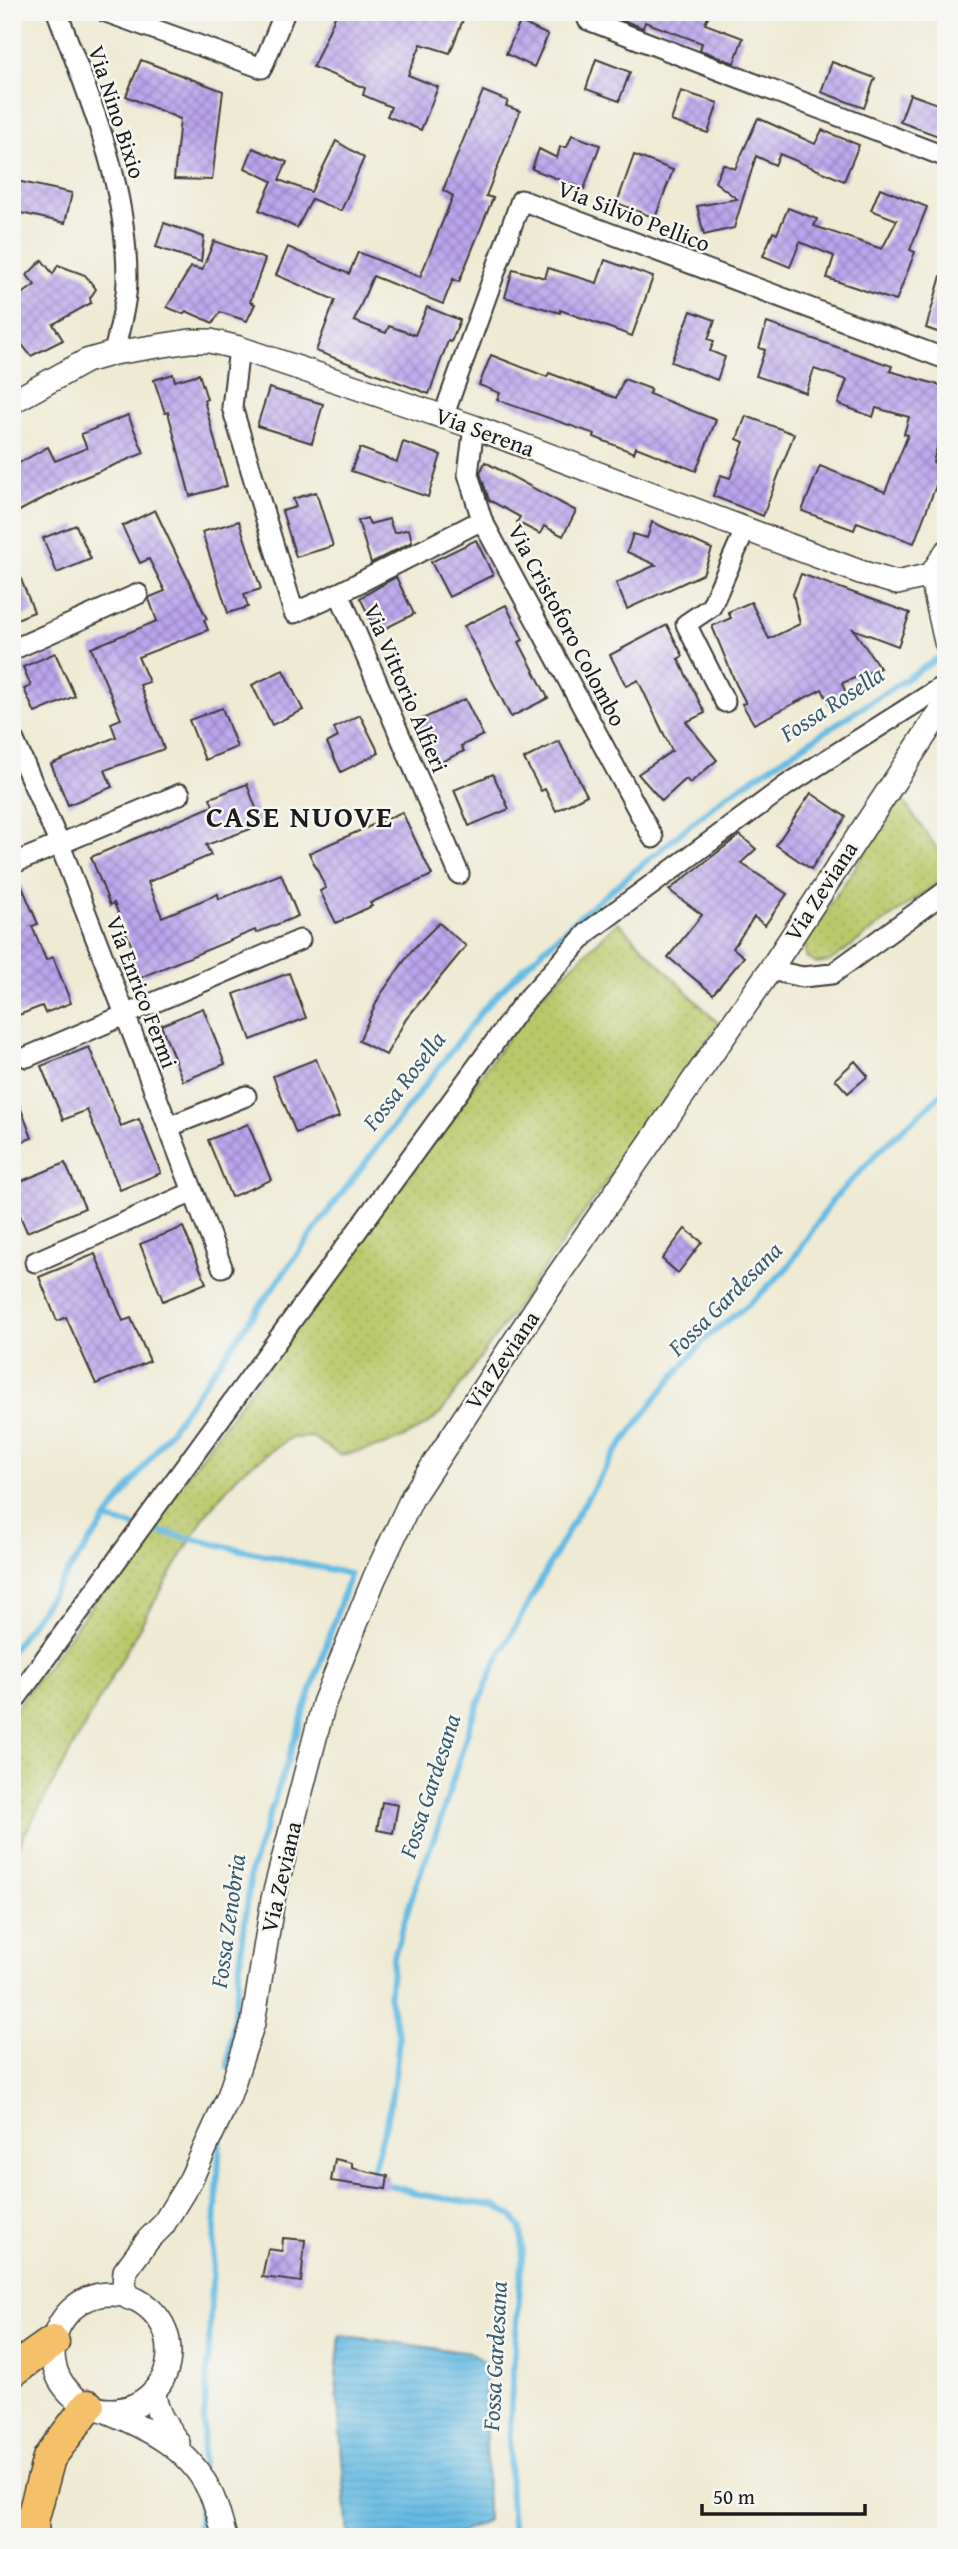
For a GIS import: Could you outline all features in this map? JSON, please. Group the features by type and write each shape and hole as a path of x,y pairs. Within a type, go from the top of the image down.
{"highway":[{"path":"12,2371 54,2339"},
{"path":"33,2537 32,2521 49,2458 97,2408"}],"street":[{"name":"Via Nino Bixio","path":"57,12 111,159 120,201 128,282 114,353"},
{"path":"106,12 262,68 285,12"},
{"path":"588,20 946,157"},
{"name":"Via Silvio Pellico","path":"443,417 521,200 946,359"},
{"name":"Via Serena","path":"12,402 86,361 114,353 190,341 210,341 239,348 474,427 745,530 897,583 931,575"},
{"path":"239,348 232,407 295,613 339,593"},
{"name":"Via Cristoforo Colombo","path":"474,427 468,474 482,520 653,838"},
{"name":"Via Vittorio Alfieri","path":"459,874 339,593 482,520"},
{"path":"725,702 686,624 711,607 745,530"},
{"path":"944,638 931,575 946,552"},
{"path":"12,650 138,594"},
{"path":"12,1704 521,1006 590,931 787,786 946,684"},
{"name":"Via Zeviana","path":"163,2225 191,2179 229,2096 253,2023 273,1899 324,1703 373,1579 413,1496 552,1284 770,970 946,703"},
{"name":"Via Enrico Fermi","path":"12,736 60,845 222,1267"},
{"path":"12,864 180,794"},
{"path":"770,970 803,977 832,974 946,891"},
{"path":"27,1057 300,940"},
{"path":"168,1127 246,1096"},
{"path":"35,1262 193,1192"},
{"path":"129,2298 124,2286 125,2271 163,2225"},
{"path":"163,2225 137,2244 112,2273 66,2303 57,2322 52,2361 59,2380 71,2395 158,2434 179,2451 203,2479"},
{"path":"54,2339 71,2309 87,2299 105,2294 142,2303 156,2316 165,2332 169,2351 166,2370 154,2391 131,2407 97,2408"},
{"path":"154,2391 155,2403 164,2425 203,2479 225,2537"}],"green space":[{"path":"902,799 946,861 946,877 830,961 816,963 807,958 804,948 811,932"},
{"path":"618,922 719,1024 440,1414 418,1430 393,1442 340,1455 312,1437 290,1438 239,1474 206,1514 12,1857 12,1714 534,1003"}],"water":[{"path":"340,2335 470,2353 485,2364 487,2520 451,2537 348,2537 336,2377"}],"building":[{"path":"337,12 452,12 464,17 450,53 421,44 408,75 438,87 421,130 387,116 391,107 363,95 365,88 313,67"},
{"path":"602,12 710,12 705,24 743,38 734,63 700,50 702,43 645,22 643,28"},
{"path":"520,22 548,35 534,67 506,54"},
{"path":"596,59 630,72 619,101 586,89"},
{"path":"141,60 223,91 212,180 174,179 180,119 126,96"},
{"path":"832,62 875,78 864,108 821,92"},
{"path":"483,91 508,101 506,106 520,111 486,196 493,198 459,282 453,279 443,304 373,276 354,321 386,333 389,326 415,335 427,307 460,320 451,342 448,341 429,394 316,351 335,300 276,275 288,247 349,274 358,252 420,277 453,196 443,190"},
{"path":"681,91 718,103 708,133 671,121"},
{"path":"910,94 946,107 946,124 941,137 900,122"},
{"path":"758,118 815,144 822,130 859,145 844,181 780,154 775,165 756,156 734,228 704,235 697,206 737,199 715,182 723,164 735,169"},
{"path":"572,135 600,145 584,189 532,169 539,149 557,158 560,147 567,147"},
{"path":"336,141 364,158 341,211 312,199 297,228 259,210 272,181 245,168 253,148 287,162 279,180 311,192"},
{"path":"634,155 673,170 655,218 617,203"},
{"path":"12,180 72,193 65,223 12,211"},
{"path":"880,188 927,207 910,250 915,252 896,301 827,278 834,256 800,242 790,267 763,256 773,232 777,234 788,208 817,219 814,226 882,249 897,220 871,210"},
{"path":"164,223 204,237 201,262 156,247"},
{"path":"214,241 265,259 250,302 255,304 247,321 220,312 213,323 186,311 183,314 167,307 191,267 202,270"},
{"path":"42,260 53,274 58,265 85,275 96,289 90,298 91,303 53,324 63,340 31,356 12,332 12,301 35,285 27,275"},
{"path":"605,260 653,277 632,336 560,310 560,313 505,297 513,269 545,278 548,268 597,283"},
{"path":"941,276 946,276 946,335 926,328"},
{"path":"691,311 715,320 708,339 714,341 710,351 725,357 717,380 671,362"},
{"path":"767,323 892,366 890,371 946,387 946,410 933,462 943,467 914,543 857,522 854,530 802,511 820,466 885,492 908,435 904,434 909,417 876,408 873,417 838,404 847,380 814,369 806,393 756,376 765,350 759,348"},
{"path":"491,355 547,377 549,373 616,398 624,379 651,389 649,394 716,420 696,471 636,447 634,453 594,437 595,434 497,400 500,393 479,385"},
{"path":"173,374 175,381 199,374 227,486 190,496 168,412 165,413 154,380"},
{"path":"269,388 323,404 312,443 257,426"},
{"path":"128,415 144,453 73,482 12,515 12,467 48,447 55,461 87,448 81,434"},
{"path":"746,416 794,434 763,516 713,496 721,475 730,478 744,442 737,439"},
{"path":"403,442 441,455 428,497 351,471 360,448 397,462"},
{"path":"485,462 576,511 563,536 544,526 540,534 517,522 520,517 489,500 480,473"},
{"path":"316,492 333,546 296,557 282,511 296,507 293,499"},
{"path":"155,510 207,619 204,620 208,630 138,657 149,682 140,685 164,749 105,770 112,787 68,805 51,764 116,737 111,723 121,719 91,648 157,621 149,599 165,591 149,559 140,563 122,526"},
{"path":"367,518 370,524 389,519 394,533 409,529 412,542 371,563 358,521"},
{"path":"239,521 261,589 244,594 248,607 228,613 202,532"},
{"path":"652,522 712,549 703,574 627,609 616,583 656,565 627,552 633,534 647,538"},
{"path":"76,525 91,559 57,573 43,538"},
{"path":"476,540 493,575 449,597 431,562"},
{"path":"12,560 34,612 12,621"},
{"path":"801,574 910,613 898,646 853,629 880,668 842,683 848,698 830,706 822,689 754,724 742,704 746,703 712,626 731,618 728,612 751,602 769,639 800,624 793,594"},
{"path":"396,577 414,614 384,629 379,618 372,622 360,598"},
{"path":"506,605 523,640 519,642 548,698 511,717 464,626"},
{"path":"667,625 683,656 678,659 705,713 686,722 717,760 690,783 686,779 662,801 638,774 672,751 638,680 626,686 610,655"},
{"path":"55,653 75,696 35,713 24,689 31,686 23,667"},
{"path":"283,670 303,710 272,725 252,685"},
{"path":"465,699 483,735 461,746 464,751 437,764 416,722"},
{"path":"222,708 237,747 205,760 189,720"},
{"path":"360,715 379,753 341,772 327,743 338,737 334,728"},
{"path":"559,741 587,795 556,811 545,789 541,791 524,759"},
{"path":"493,774 509,809 469,826 454,790"},
{"path":"247,784 262,825 206,845 211,855 148,882 162,917 218,894 219,899 281,874 298,916 256,933 255,930 137,979 127,955 134,952 114,903 110,905 91,857 213,806 210,798"},
{"path":"811,793 846,817 811,869 776,845"},
{"path":"402,812 432,875 370,903 372,906 336,923 320,891 326,888 309,853"},
{"path":"740,835 756,849 741,863 787,894 765,925 754,917 733,948 744,957 713,994 668,957 702,915 669,890"},
{"path":"17,875 38,924 32,926 46,960 53,957 71,1003 45,1013 42,1006 19,1015 12,997 12,876"},
{"path":"439,923 466,946 406,1019 386,1055 359,1041 379,997 412,950"},
{"path":"289,973 306,1018 251,1040 234,994"},
{"path":"203,1008 225,1064 183,1081 161,1025"},
{"path":"89,1047 121,1126 139,1119 161,1173 120,1190 87,1110 63,1120 41,1066"},
{"path":"316,1059 339,1117 296,1133 273,1076"},
{"path":"855,1061 868,1076 848,1093 835,1079"},
{"path":"12,1091 32,1138 12,1145"},
{"path":"248,1124 271,1180 231,1197 208,1140"},
{"path":"65,1163 85,1208 27,1232 12,1197 12,1185"},
{"path":"183,1227 206,1283 163,1301 140,1244"},
{"path":"685,1229 702,1242 678,1273 662,1259"},
{"path":"95,1254 123,1321 131,1318 150,1361 96,1384 66,1317 57,1321 39,1277"},
{"path":"382,1802 398,1805 393,1833 377,1830"},
{"path":"335,2159 352,2163 352,2168 388,2176 386,2189 331,2181"},
{"path":"283,2238 305,2240 301,2282 262,2277 268,2249 282,2251"}],"waterway":[{"name":"Fossa Rosella","path":"12,1650 332,1206 485,1007 579,917 724,797 946,653"},
{"name":"Fossa Gardesana","path":"371,2177 389,2113 396,2069 399,2036 389,1999 393,1959 471,1721 497,1660 574,1520 613,1456 660,1393 707,1337 755,1299 788,1267 831,1202 884,1146 946,1090"},
{"name":"Fossa Zenobria","path":"107,1520 350,1574 251,1870 228,2067"},
{"name":"Fossa Zenobria","path":"202,2465 220,2137"},
{"name":"Fossa Gardesana","path":"378,2182 422,2195 495,2206 511,2215 521,2228 523,2249 509,2465 513,2537"},
{"name":"Fossa Zenobria","path":"198,2537 201,2490"}],"district":[{"name":"CASE NUOVE","path":"300,817"}]}
